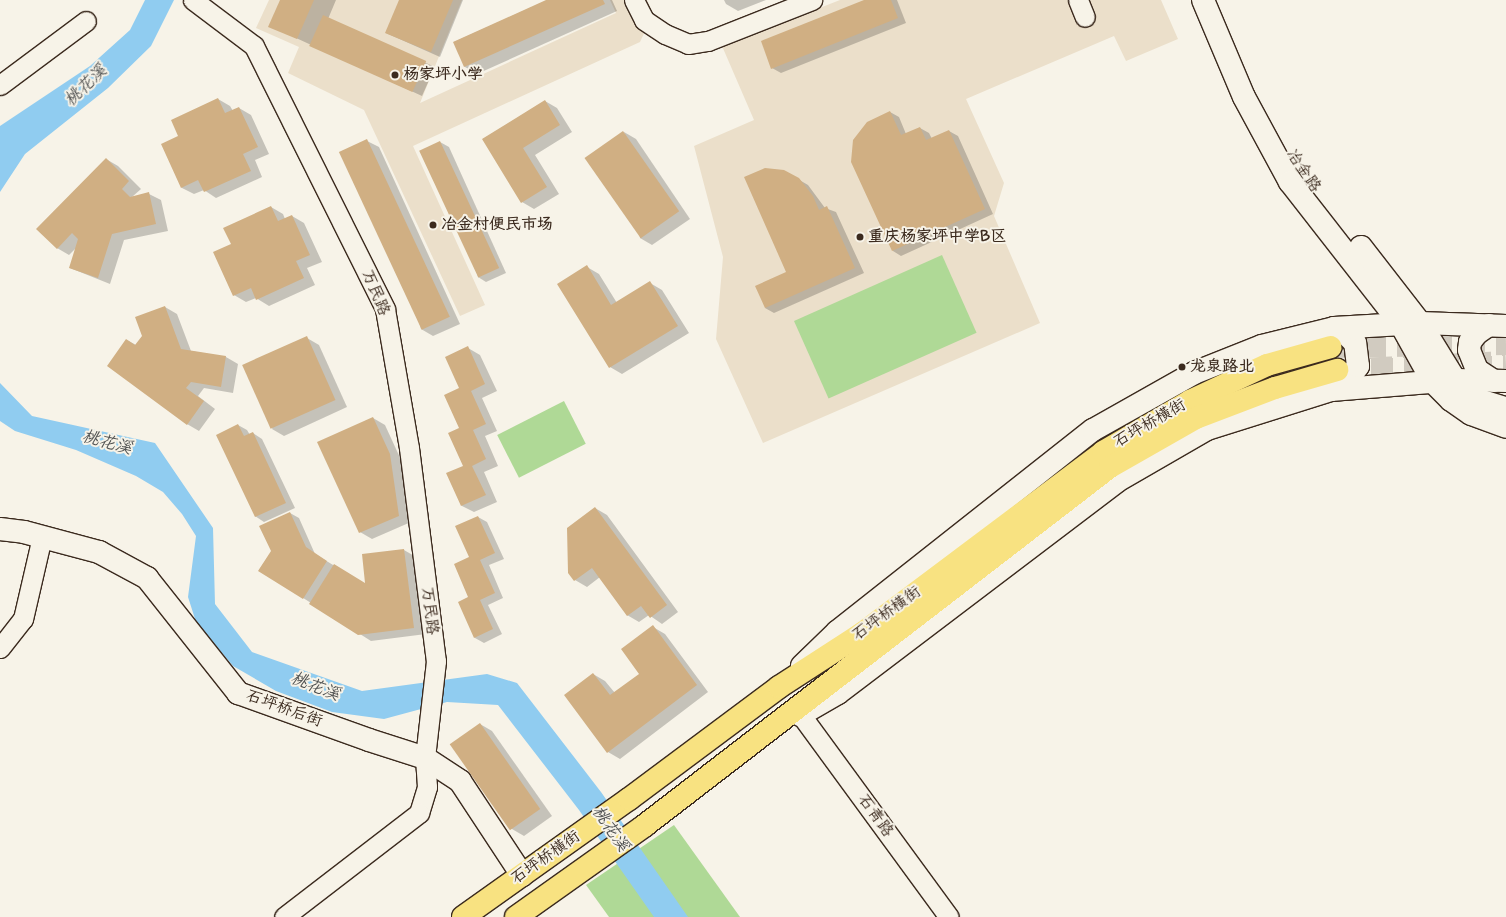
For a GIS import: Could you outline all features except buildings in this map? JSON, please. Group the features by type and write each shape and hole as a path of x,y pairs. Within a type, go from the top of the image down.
{"main road":[{"name":"石坪桥横街","path":"463,917 629,799 779,687 861,634 1103,452 1190,400 1333,337"},
{"name":"石坪桥横街","path":"516,917 644,826 761,734 1110,467 1196,418 1276,388 1334,380"}],"street":[{"path":"634,0 644,20 665,34 688,44 708,41 812,0"},
{"name":"冶金路","path":"1203,0 1244,97 1290,182 1410,323"},
{"name":"冶金路","path":"1219,0 1255,88 1300,171 1410,323"},
{"name":"万民路","path":"195,2 254,46 385,309 409,448 436,661 426,753 427,787 419,813 284,917"},
{"path":"0,85 86,21"},
{"path":"1333,337 1410,323 1498,326"},
{"path":"1410,323 1455,380 1479,400 1506,408"},
{"path":"1410,323 1433,382 1451,400 1471,414 1506,427"},
{"path":"1498,326 1477,333 1470,342 1469,350 1477,370 1500,381"},
{"path":"1333,337 1346,334 1355,343 1358,366 1346,382 1334,380"},
{"path":"761,734 802,715 838,693 1116,481 1207,430 1334,380 1433,382 1455,380 1500,381"},
{"name":"石坪桥后街","path":"0,529 42,537 99,552 147,578 238,693 369,740 426,753 460,781 522,875"},
{"path":"0,648 24,619 42,537"},
{"name":"石青路","path":"802,715 949,917"}],"shaded area":[{"name":"冶金村便民市场","path":"269,0 462,0 420,103 616,13 610,0 647,0 653,14 640,42 413,146 485,305 460,316 364,110 288,73 299,47 256,28"},
{"name":"重庆杨家坪中学B区","path":"840,0 1161,0 1178,39 1126,61 1114,36 966,99 1004,183 994,216 1040,323 763,443 716,339 723,257 694,146 754,120 722,46"}],"green space":[{"path":"942,255 977,333 829,399 794,321"},
{"path":"564,401 586,444 519,478 497,435"},
{"path":"674,825 740,917 609,917 586,885"}],"water":[{"name":"桃花溪","path":"145,0 174,0 151,46 108,88 25,154 0,192 0,126 90,66 130,30"},
{"name":"桃花溪","path":"0,383 32,416 155,443 213,528 215,604 252,652 362,691 487,674 517,683 601,792 688,917 654,917 579,810 498,705 447,702 384,719 332,712 276,691 233,666 196,622 188,597 196,536 182,514 163,492 136,476 76,450 15,431 0,421"}],"tunnel":[{"path":"1331,347 1506,344"},
{"path":"1338,370 1506,362"}],"place":[{"name":"杨家坪小学","path":"395,75"},
{"name":"冶金村便民市场","path":"433,225"},
{"name":"重庆杨家坪中学B区","path":"860,237"},
{"name":"龙泉路北","path":"1182,367"}]}
